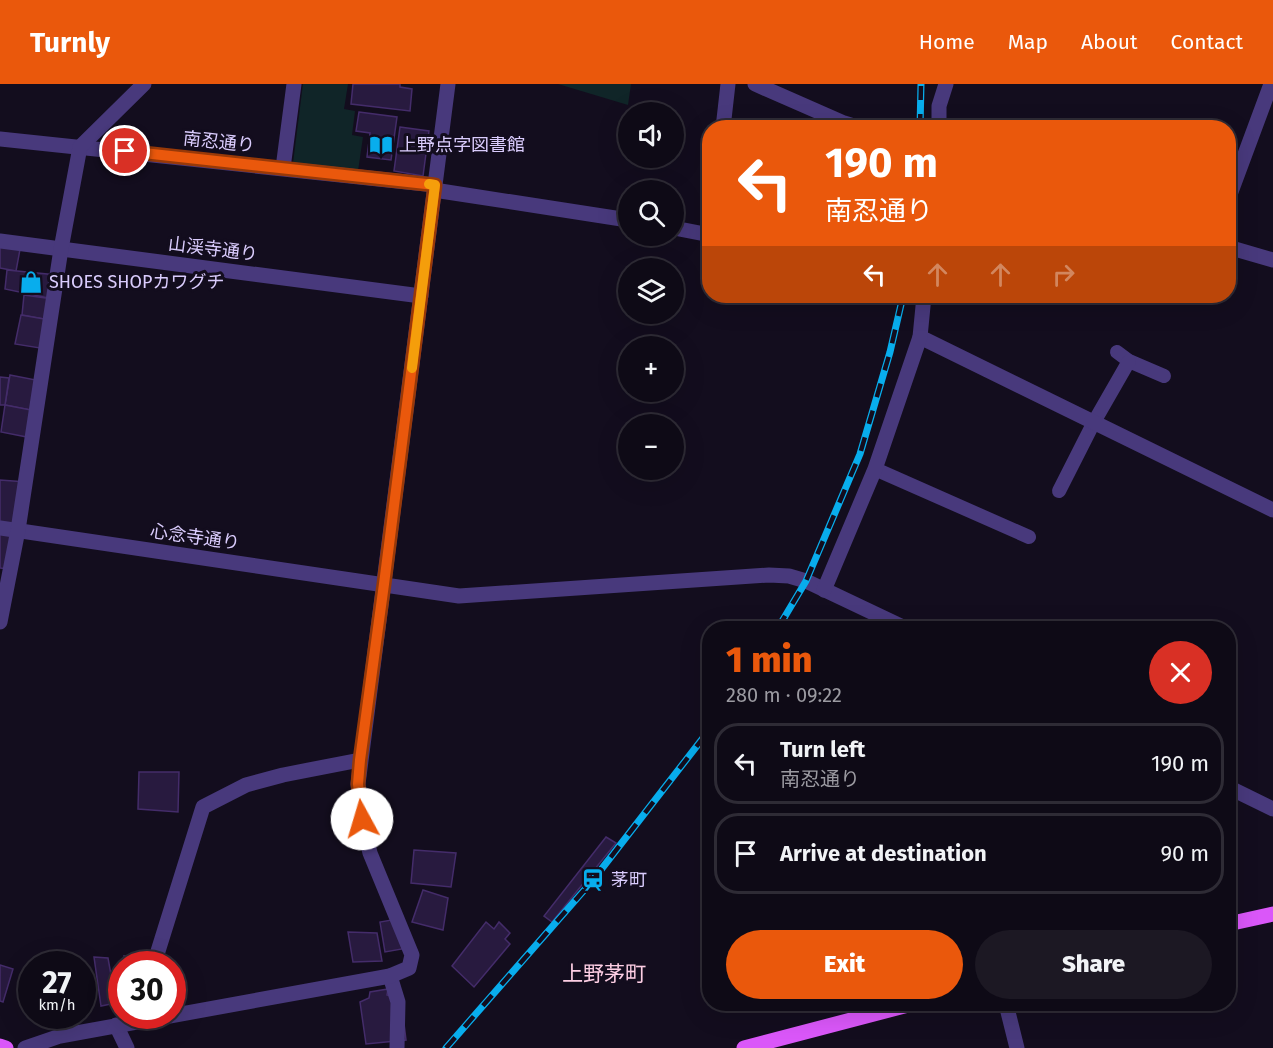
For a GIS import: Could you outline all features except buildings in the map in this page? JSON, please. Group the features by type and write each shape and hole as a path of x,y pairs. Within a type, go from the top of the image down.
{"main road":[{"path":"1236,922 1273,914"},
{"path":"744,1048 885,1011"},
{"path":"0,1046 6,1048"}],"street":[{"path":"0,622 18,530 61,249 80,147 144,84"},
{"path":"283,168 294,84"},
{"path":"186,1011 390,976 409,968 412,955 370,853 362,819 358,784 448,84"},
{"path":"724,120 728,84"},
{"path":"755,84 837,120"},
{"path":"939,120 939,106 946,84"},
{"path":"1236,178 1271,84"},
{"name":"南忍通り","path":"0,139 283,168 435,187 618,218"},
{"path":"684,230 702,233"},
{"name":"山渓寺通り","path":"0,241 421,296"},
{"path":"1236,249 1273,260"},
{"path":"824,590 875,469 920,337 923,303"},
{"path":"920,337 1273,510"},
{"name":"心念寺通り","path":"0,528 459,596 769,575 789,576 890,621"},
{"path":"158,951 203,807 246,785 283,775 360,760"},
{"path":"1236,791 1273,809"},
{"path":"390,976 398,1002 396,1048"},
{"path":"1008,1011 1017,1048"},
{"path":"25,1048 60,1036 108,1028"},
{"path":"118,1029 127,1048"}],"lane":[{"path":"1117,352 1129,361 1164,376"},
{"path":"1059,491 1094,422 1129,361"},
{"path":"875,469 1029,537"}],"green space":[{"path":"303,84 348,84 344,109 355,111 352,135 363,137 358,171 293,163"},
{"path":"558,84 631,84 628,102 618,102"}],"railway":[{"path":"920,120 921,84"},
{"path":"782,621 806,581 860,454 890,352 901,303"},
{"path":"446,1048 593,880 702,739"}],"slow traffic":[{"path":"412,368 435,185 429,184"}],"place":[{"name":"上野点字図書館","path":"381,145"},
{"name":"SHOES SHOPカワグチ","path":"31,282"},
{"name":"茅町","path":"593,880"}],"district":[{"name":"上野茅町","path":"604,974"}],"route":[{"path":"125,151 435,185 360,760 358,784 362,819"}]}
